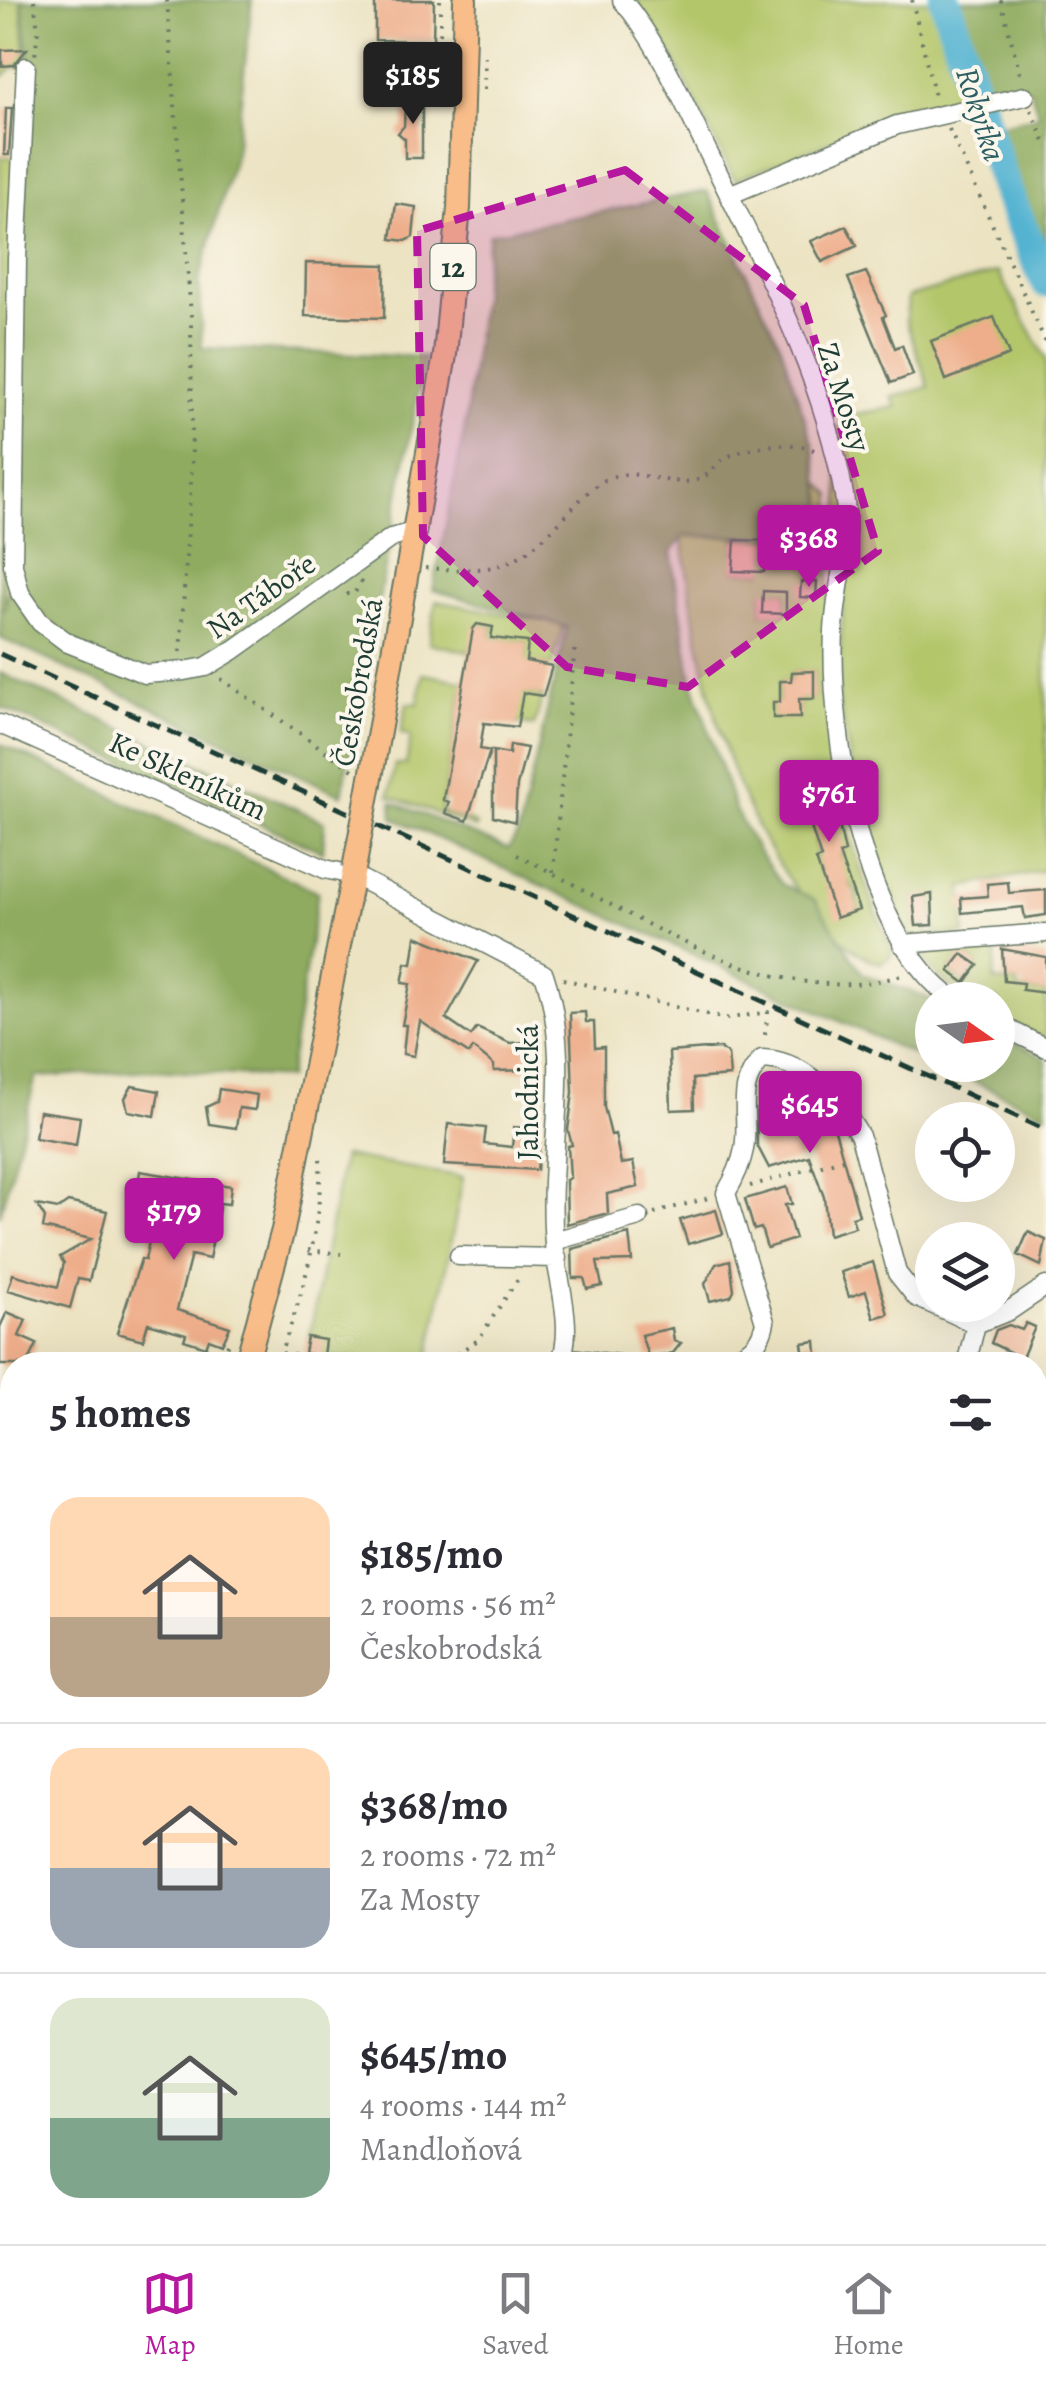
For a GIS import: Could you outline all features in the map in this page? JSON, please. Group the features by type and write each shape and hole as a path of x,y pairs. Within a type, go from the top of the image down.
{"main road":[{"name":"Českobrodská","path":"250,1352 283,1230 417,531 444,355 459,208 465,0"}],"street":[{"name":"Za Mosty","path":"622,0 662,60 729,195 784,308 825,410 846,526 834,627 836,716 858,830 902,944 929,982"},
{"name":"Na Táboře","path":"26,68 17,258 14,565 20,594 40,622 68,643 145,674 206,667 391,538 417,531"},
{"path":"729,195 896,126 985,102 1025,96"},
{"name":"Ke Skleníkům","path":"0,724 326,869 354,872"},
{"path":"354,872 544,974"},
{"path":"902,944 1046,932"},
{"name":"Jahodnická","path":"544,974 555,1008 560,1068 555,1249 564,1307 562,1352"},
{"path":"1015,1032 1046,1048"},
{"path":"747,1352 762,1340 765,1322 726,1193 738,1173 744,1146 743,1091 762,1059 799,1068 831,1096 860,1136 898,1273 906,1286 932,1307 976,1324 1010,1312 1046,1286"},
{"path":"459,1256 531,1257 639,1217"},
{"path":"969,1352 976,1324"}],"path":[{"path":"26,68 37,53 34,0"},
{"path":"167,0 190,297 192,464 179,662 184,671"},
{"path":"440,0 440,40"},
{"path":"912,0 931,87 1046,343"},
{"path":"1001,0 1025,96 1046,144"},
{"path":"410,566 485,571 530,553 590,489 610,476 632,474 671,485 703,479 726,458 799,442 837,460"},
{"path":"553,872 575,646"},
{"path":"206,667 245,698 370,781"},
{"path":"516,855 694,947 755,970 819,982 877,983 921,968"},
{"path":"544,974 725,1019 768,1012 762,1059"},
{"path":"280,1352 321,1188 320,1153"},
{"path":"308,1250 341,1254"},
{"path":"459,1352 478,1340 531,1257"}],"highlighted area":[{"path":"625,170 804,305 878,551 688,687 567,667 423,536 417,231"}],"green space":[{"path":"0,0 21,0 26,67 13,67 0,79"},
{"path":"22,0 252,0 235,154 199,281 202,348 425,357 342,795 0,638 0,608 4,609 10,584 30,72"},
{"path":"635,0 939,0 965,96 893,116 735,180 670,51"},
{"path":"950,0 1046,0 1046,266 990,127 1039,115 1030,89 976,92"},
{"path":"0,157 23,158 8,314 4,610 0,608"},
{"path":"707,191 781,346 813,443 829,538 684,536 671,553 692,680 735,810 759,853 782,884 815,900 863,974 915,993 915,1055 393,818 392,802 508,849 518,834 567,627 433,590 465,427 489,234"},
{"path":"998,272 1046,359 1046,870 963,887 965,934 909,938 861,814 838,697 844,585 836,431 845,416 897,407 892,397 929,387 906,321 908,297","holes":["932,895 936,935 929,935 928,925 916,926 913,897"]},
{"path":"819,482 832,495 828,617 831,725 850,831 891,947 891,956 881,963 844,942 826,924 788,879 758,829 716,718 702,660 675,485","holes":["735,540 771,541 763,572 734,571","763,592 786,592 786,614 762,613","814,671 814,698 799,699 799,717 774,718 773,703 780,702 780,681 791,681 792,672","839,832 845,852 839,854 842,863 819,870 815,839","849,882 858,896 855,898 859,910 827,890"]},
{"path":"436,601 564,625 552,666 516,660 526,658 527,642 491,639 493,627 478,624 469,652 429,643"},
{"path":"0,673 325,822 323,852 0,707"},
{"path":"423,674 543,696 534,726 486,717 462,690 441,811 476,824 476,828 389,796 395,764 406,765 411,736 401,733 407,703 418,704"},
{"path":"0,744 318,892 288,1078 152,1070 36,1077 0,1215"},
{"path":"997,940 994,981 1006,982 966,982 978,965 962,954 949,971 964,982 946,982 914,948"},
{"path":"1015,983 1018,990 1043,993 1046,984 1046,1041 1015,1026"},
{"path":"1015,1043 1046,1059 1046,1114 975,1082 1015,1082"},
{"path":"343,1156 463,1177 430,1352 320,1352 309,1338"}],"building":[{"path":"375,0 434,0 433,41 375,40"},
{"path":"27,49 14,65 2,66 2,50"},
{"path":"413,86 422,108 422,158 405,158 405,139 398,133 404,126 405,102"},
{"path":"6,108 12,108 9,155 4,155"},
{"path":"396,204 416,207 413,237 406,241 391,239"},
{"path":"846,226 857,246 822,262 811,241"},
{"path":"306,263 385,265 384,318 305,316"},
{"path":"866,272 886,315 883,317 895,348 902,345 913,375 891,383 848,278"},
{"path":"994,317 1009,355 946,380 931,341"},
{"path":"735,540 771,541 764,572 733,571"},
{"path":"801,582 817,582 816,598 800,597"},
{"path":"763,591 786,592 786,614 762,613"},
{"path":"477,624 493,627 491,638 528,642 526,661 552,666 543,696 523,693 517,727 484,723 480,749 490,751 467,821 445,813 449,802 443,800"},
{"path":"814,671 814,699 799,699 800,718 773,718 773,702 780,702 780,681 791,681 792,672"},
{"path":"510,745 527,748 517,786 515,822 493,816 493,751 509,754"},
{"path":"828,775 845,852 839,854 859,910 836,918 816,860 821,858 799,803 812,800 808,779"},
{"path":"1008,882 1009,893 1046,890 1046,915 1025,918 1023,907 962,913 961,898 988,896 987,884"},
{"path":"932,894 933,925 916,926 913,897"},
{"path":"416,936 478,961 446,1019 471,1036 477,1028 510,1043 527,1042 527,1070 494,1071 494,1065 473,1048 469,1054 420,1021 414,1056 403,1054 406,1025 402,1025 410,984 402,983 406,963 412,964"},
{"path":"1002,949 1046,957 1046,993 1022,990 1023,983 1004,981"},
{"path":"962,954 978,965 966,982 949,971"},
{"path":"585,1012 586,1022 594,1022 595,1048 604,1047 604,1107 611,1135 615,1134 621,1164 633,1162 638,1187 607,1194 608,1213 567,1224 568,1146 572,1145 568,1130 573,1093 570,1013"},
{"path":"720,1048 728,1054 730,1076 693,1079 694,1109 671,1110 669,1052"},
{"path":"132,1086 159,1091 155,1116 128,1111 125,1098"},
{"path":"219,1089 257,1095 255,1110 239,1108 236,1128 209,1124 206,1107 217,1102"},
{"path":"815,1104 829,1124 833,1123 859,1215 852,1217 855,1227 828,1235 824,1197 809,1156 769,1168 757,1145 757,1112"},
{"path":"39,1111 80,1117 76,1145 35,1138"},
{"path":"448,1124 486,1128 484,1144 512,1147 514,1127 541,1129 537,1170 444,1165"},
{"path":"140,1171 231,1186 229,1204 220,1203 209,1259 191,1255 177,1310 230,1327 222,1344 209,1339 206,1347 184,1340 186,1334 148,1323 143,1340 117,1333 141,1259 145,1260 154,1219 179,1224 214,1202 137,1190"},
{"path":"787,1187 792,1204 785,1205 795,1239 767,1248 761,1228 754,1230 745,1199"},
{"path":"68,1202 107,1211 89,1281 78,1279 70,1308 8,1290 13,1274 58,1287 64,1263 60,1257 91,1239 43,1228 45,1218 37,1205 58,1209"},
{"path":"716,1210 723,1234 688,1244 680,1220"},
{"path":"1028,1232 1046,1240 1041,1266 1018,1255"},
{"path":"629,1234 632,1261 597,1262 602,1286 587,1289 584,1278 573,1278 572,1249"},
{"path":"730,1260 734,1290 731,1296 710,1301 705,1284 716,1264"},
{"path":"873,1262 888,1314 874,1318 866,1291 849,1297 841,1272"},
{"path":"7,1312 26,1320 19,1336 37,1344 33,1352 0,1352 0,1327"},
{"path":"1026,1323 1035,1327 1024,1352 1010,1352 991,1343 996,1330 1009,1325 1022,1330"},
{"path":"672,1328 674,1341 681,1343 674,1352 647,1352 641,1335"},
{"path":"307,1337 325,1340 324,1352 304,1352"},
{"path":"816,1341 817,1352 803,1352 802,1343"}],"waterway":[{"name":"Rokytka","path":"945,0 1006,190 1046,282"}],"railway":[{"path":"0,654 1046,1130"}]}
